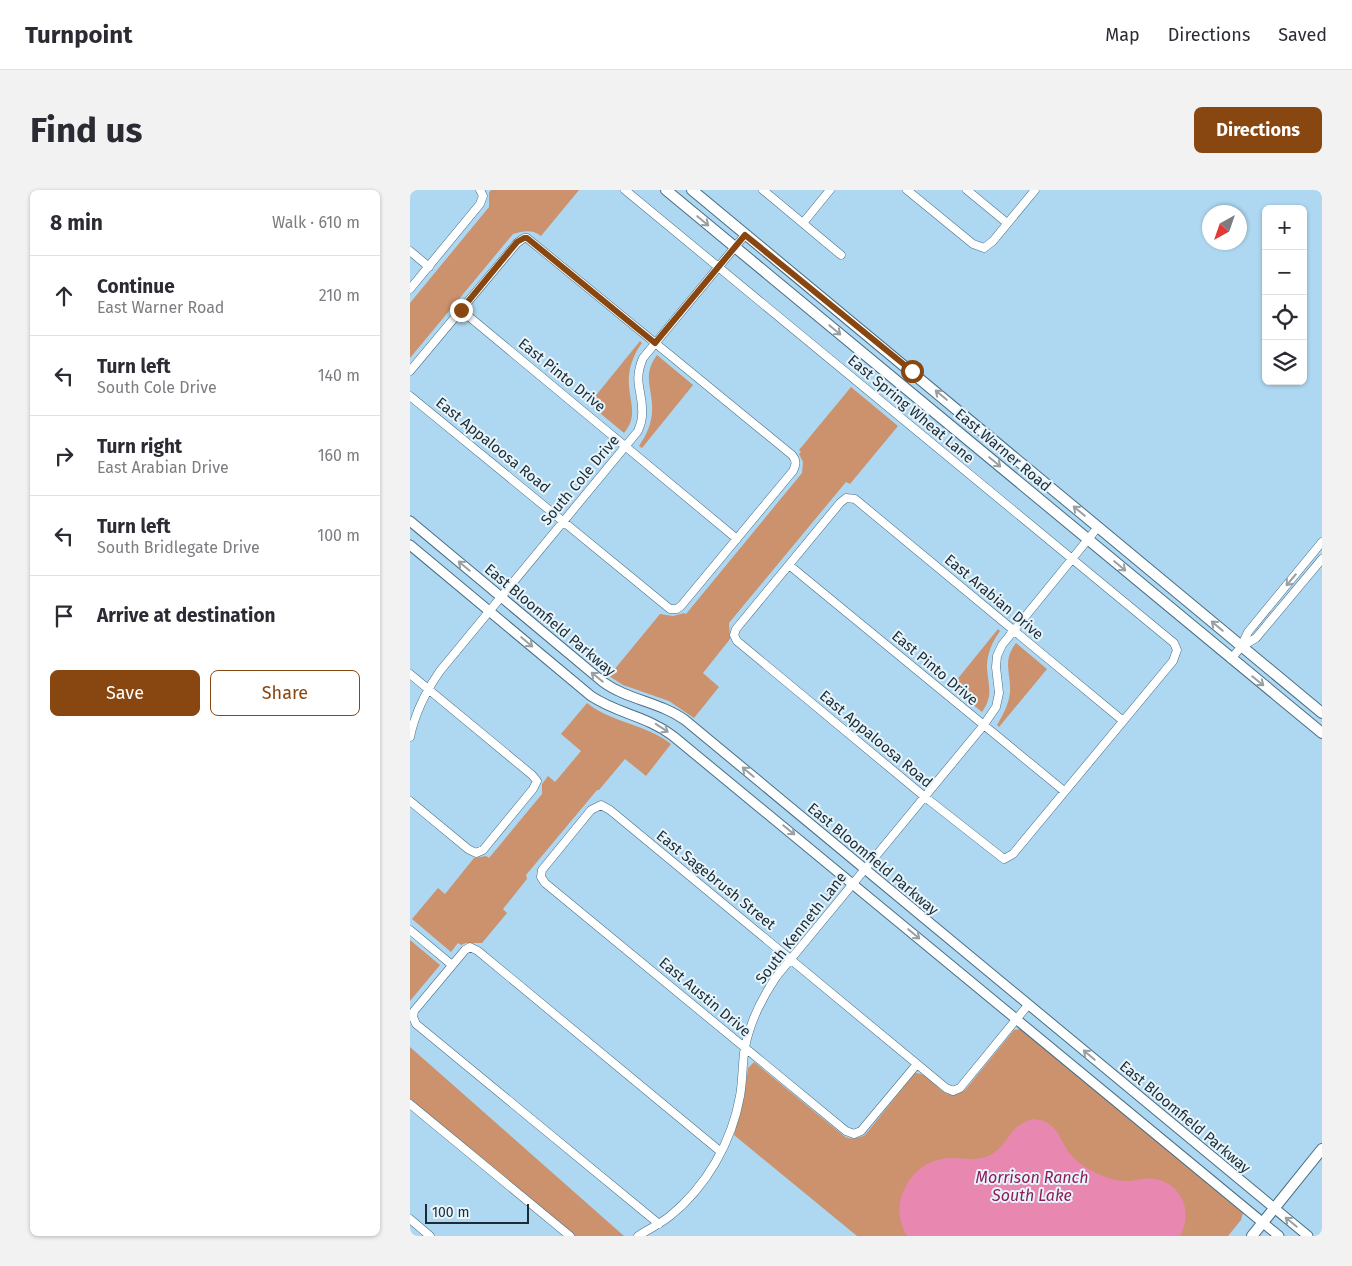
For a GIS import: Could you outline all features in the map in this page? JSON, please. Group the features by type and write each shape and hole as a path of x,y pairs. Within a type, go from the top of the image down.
{"main road":[{"name":"East Warner Road","path":"666,190 1322,733"},
{"name":"East Warner Road","path":"692,190 1322,713"},
{"path":"890,376 901,362"},
{"path":"1252,1236 1322,1150"}],"street":[{"name":"East Spring Wheat Lane","path":"625,190 1174,643 1177,650 1173,661 1122,720"},
{"path":"764,190 842,255"},
{"path":"803,223 830,190"},
{"path":"907,190 973,244 984,248 993,241 1034,190"},
{"path":"967,190 1007,223"},
{"path":"410,289 480,204 482,193"},
{"name":"South Cole Drive","path":"410,737 412,726 428,689 440,671 638,431 642,416 637,379 643,358 745,235"},
{"path":"410,371 517,242 524,238 532,240 792,455 796,461 793,471 738,539"},
{"path":"410,251 429,267"},
{"name":"East Pinto Drive","path":"461,310 738,539"},
{"name":"East Appaloosa Road","path":"410,396 667,608 674,610 681,606 738,539"},
{"name":"East Arabian Drive","path":"789,565 846,498 855,499 1122,720"},
{"name":"East Bloomfield Parkway","path":"410,521 501,598 614,689 668,709 685,720 1308,1236"},
{"name":"South Kenneth Lane","path":"638,1236 671,1215 693,1194 721,1152 733,1122 740,1097 745,1048 761,1003 776,977 983,726 996,707 999,692 996,667 997,656 1002,645 1098,527"},
{"path":"1231,659 1241,647 1248,632 1322,542"},
{"name":"East Bloomfield Parkway","path":"410,545 601,703 654,723 673,736 1279,1236"},
{"path":"1241,647 1256,638 1322,559"},
{"name":"East Pinto Drive","path":"789,565 1064,791"},
{"name":"East Appaloosa Road","path":"789,565 736,629 734,635 737,641 924,797 1004,860 1013,854 1064,791"},
{"path":"410,674 536,780 533,789 483,850 476,853 468,850 410,801"},
{"path":"1064,791 1122,720"},
{"name":"East Sagebrush Street","path":"541,877 542,870 592,810 601,805 610,810 946,1088 953,1091 960,1088 1016,1020"},
{"name":"East Austin Drive","path":"541,877 545,883 846,1131 854,1134 860,1131 917,1064"},
{"path":"410,930 452,966"},
{"path":"659,1224 416,1024 413,1017 414,1011 465,950 470,947 478,951 721,1152"},
{"path":"1016,1020 1028,1005"},
{"path":"410,1104 570,1236"},
{"path":"410,1219 430,1236"}],"shaded area":[{"path":"491,190 579,190 541,236 527,231 513,234 410,358 410,303 489,207 489,193"},
{"path":"640,341 642,343 633,358 630,372 629,384 632,413 629,426 624,433 589,404"},
{"path":"657,355 693,385 642,448 639,446 645,436 652,416 649,374"},
{"path":"851,387 898,426 850,484 846,482 729,623 730,639 703,673 719,687 694,718 669,701 623,685 609,676 660,614 673,616 686,614 802,473 803,462 799,450"},
{"path":"998,629 1000,631 992,644 988,657 989,695 982,712 951,687"},
{"path":"1016,643 1047,669 999,727 997,725 1009,696 1009,656"},
{"path":"587,703 607,715 651,732 671,744 646,776 625,759 526,875 527,879 503,909 507,913 482,943 466,943 461,945 458,943 451,952 412,919 438,888 445,894 474,858 486,856 489,858 542,794 542,784 548,776 555,782 581,751 561,734"},
{"path":"410,940 440,965 410,1001"},
{"path":"1021,1029 1240,1209 1243,1213 1241,1220 1228,1236 857,1236 734,1135 744,1098 748,1068 754,1062 844,1136 854,1139 865,1135 915,1073 922,1074 928,1078 943,1092 956,1094 965,1090 1014,1030"},
{"path":"410,1047 624,1236 571,1236 410,1104"}],"water":[{"name":"Morrison Ranch South Lake","path":"1034,1119 1043,1121 1054,1128 1073,1157 1092,1171 1118,1180 1155,1179 1173,1187 1179,1193 1185,1209 1186,1218 1180,1236 907,1236 901,1220 900,1203 907,1184 917,1172 930,1163 945,1158 984,1158 995,1152 1019,1126"}],"route":[{"path":"461,310 517,242 527,238 532,240 655,343 745,235 912,371"}]}
